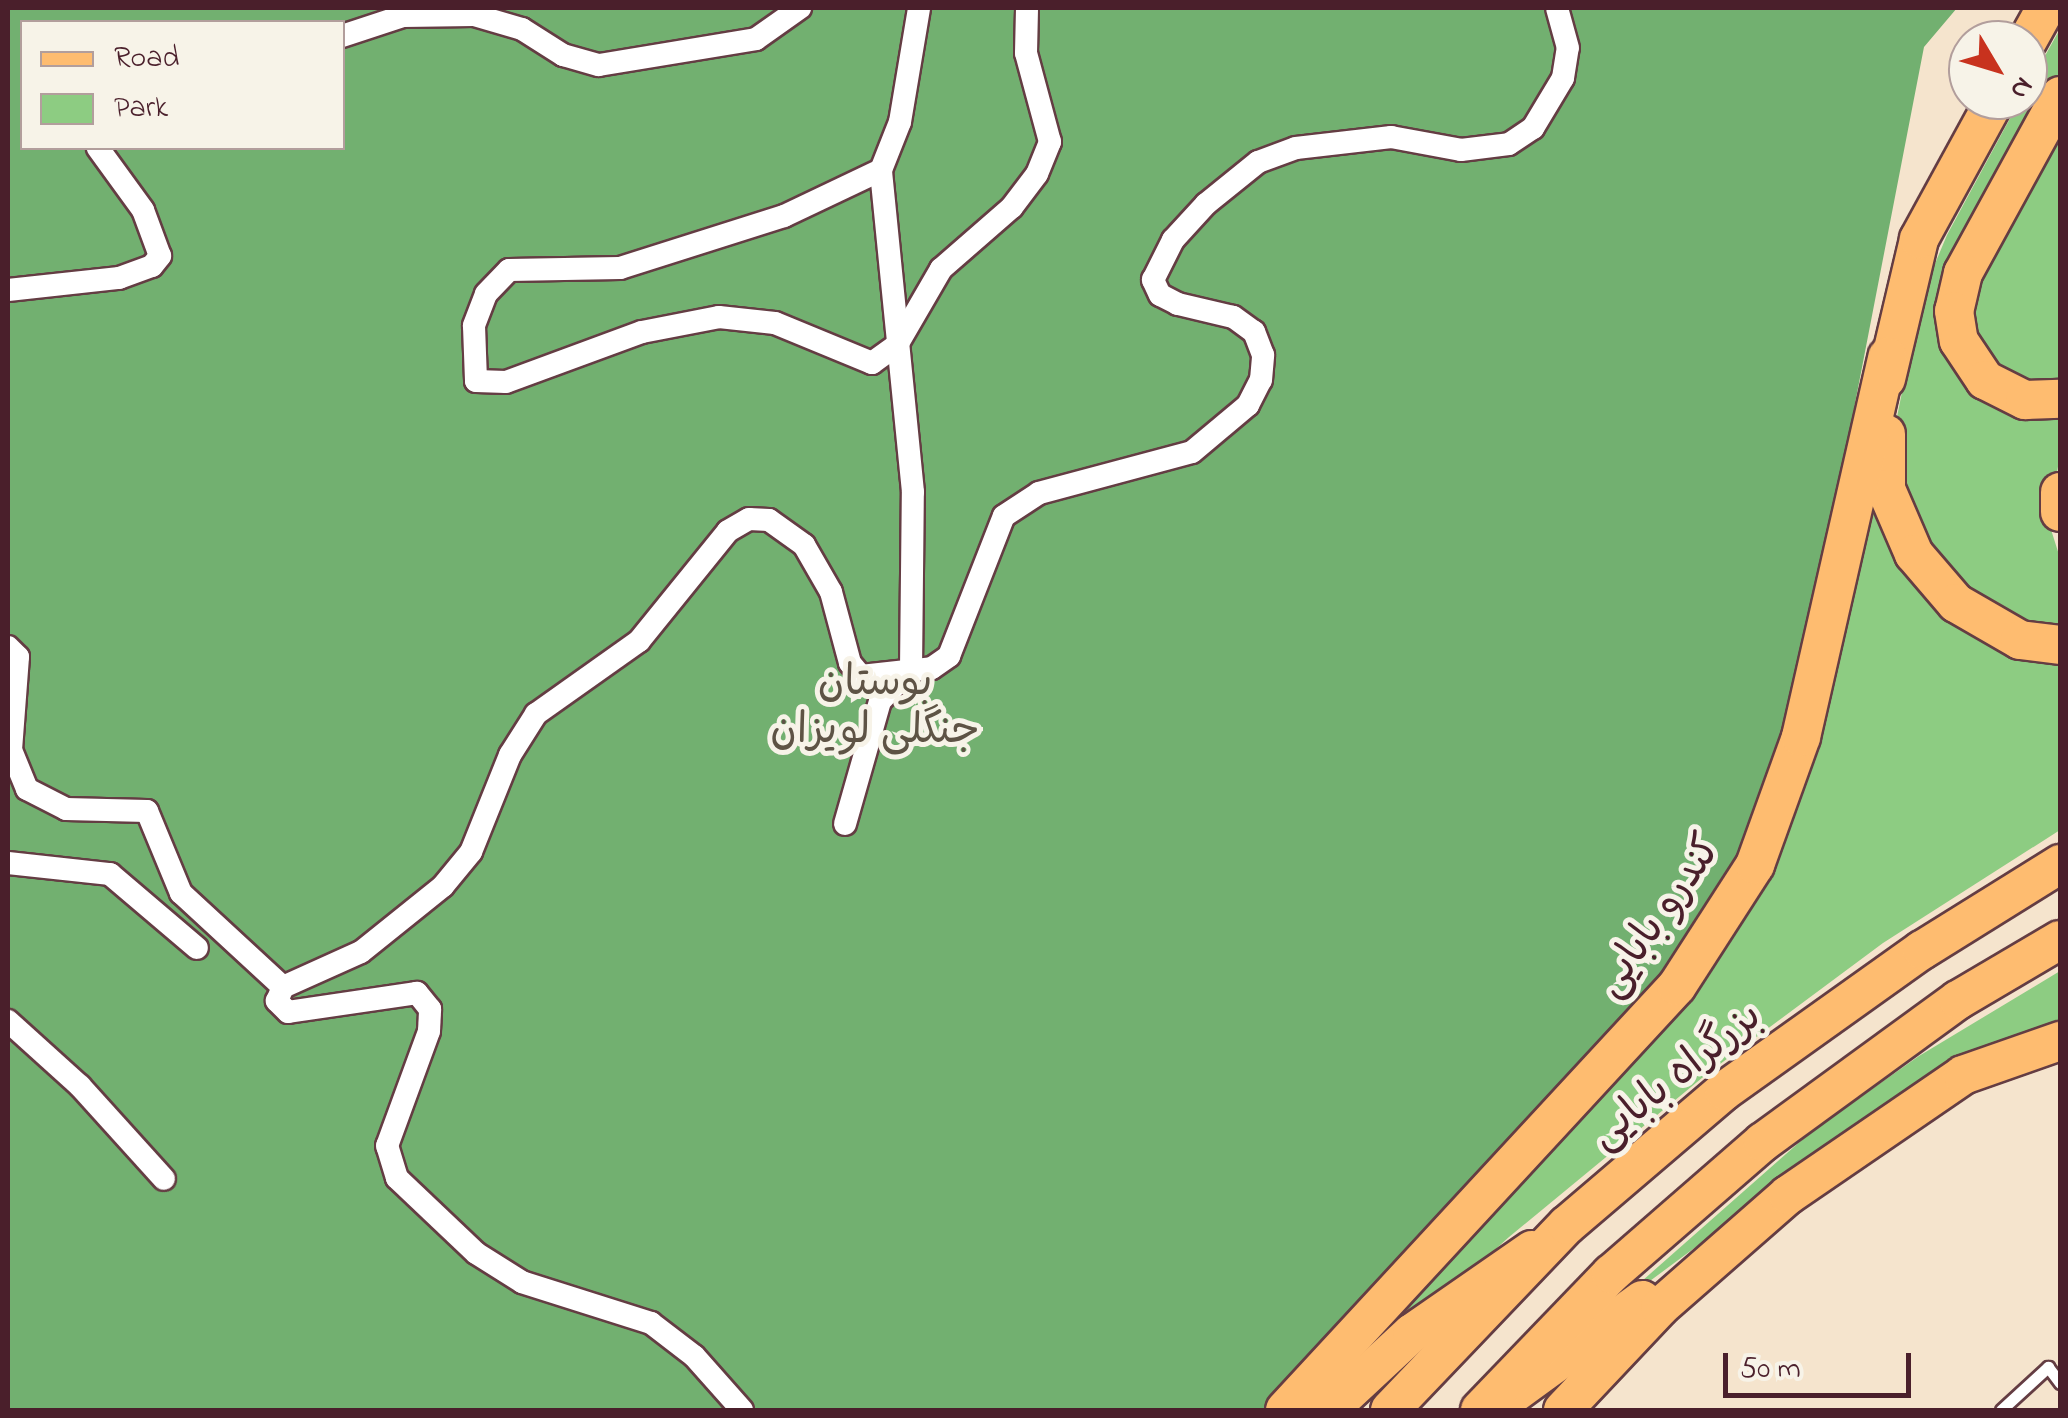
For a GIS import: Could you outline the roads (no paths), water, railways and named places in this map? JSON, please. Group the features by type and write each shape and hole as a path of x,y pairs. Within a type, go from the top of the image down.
{"main road":[{"path":"2060,96 1963,273 1954,312 1965,355 1986,380 2025,400 2060,400"},
{"path":"1984,120 1920,239 1886,356 1886,490 1914,554 1956,603 2020,640 2060,645"},
{"name":"کندرو بابایی","path":"1285,1410 1676,986 1756,865 1800,737 1886,356"},
{"path":"2060,492 2060,512"},
{"name":"بزرگراه بابایی","path":"1390,1410 1566,1226 1724,1091 1922,950 2060,864"},
{"path":"1480,1410 1612,1274 1763,1142 1958,1000 2060,940"},
{"path":"1490,1410 1788,1195 1963,1075 2060,1040"},
{"path":"1562,1410 1660,1307 1788,1195"},
{"path":"1329,1410 1412,1333 1566,1226"}],"street":[{"path":"345,35 403,16 474,15 522,29 563,55 599,66 756,39 800,8"},
{"path":"845,824 880,701 911,668 912,492 881,170 908,89 919,8"},
{"path":"881,170 800,210 620,268 508,270 486,294 472,354 476,381 506,382 642,332 719,317 775,323 872,363 897,345 940,269 1012,208 1050,142 1026,53 1027,8"},
{"path":"742,1410 694,1356 651,1322 522,1282 476,1253 397,1178 387,1146 429,1031 430,1009 417,994 288,1012 277,1001 284,987 360,952 443,886 471,852 510,754 536,714 639,641 728,531 748,518 770,520 804,545 832,592 850,663 861,676 932,668 949,656 1004,516 1039,492 1192,452 1248,405 1261,380 1263,356 1254,332 1233,317 1178,304 1160,294 1153,280 1172,240 1206,204 1258,162 1296,148 1391,138 1461,150 1508,144 1533,128 1563,78 1568,48 1558,8"},
{"path":"8,290 119,278 152,266 160,256 143,210 99,150"},
{"path":"8,648 18,657 10,750 27,789 66,809 146,811 181,893 284,987"},
{"path":"8,863 110,874 197,948"},
{"path":"8,1021 80,1086 164,1180"}],"lane":[{"path":"2001,1410 2048,1367 2060,1383"},
{"path":"1584,1410 1602,1368"}],"park label":[{"name":"بوستان جنگلی لویزان","path":"875,708"}]}
